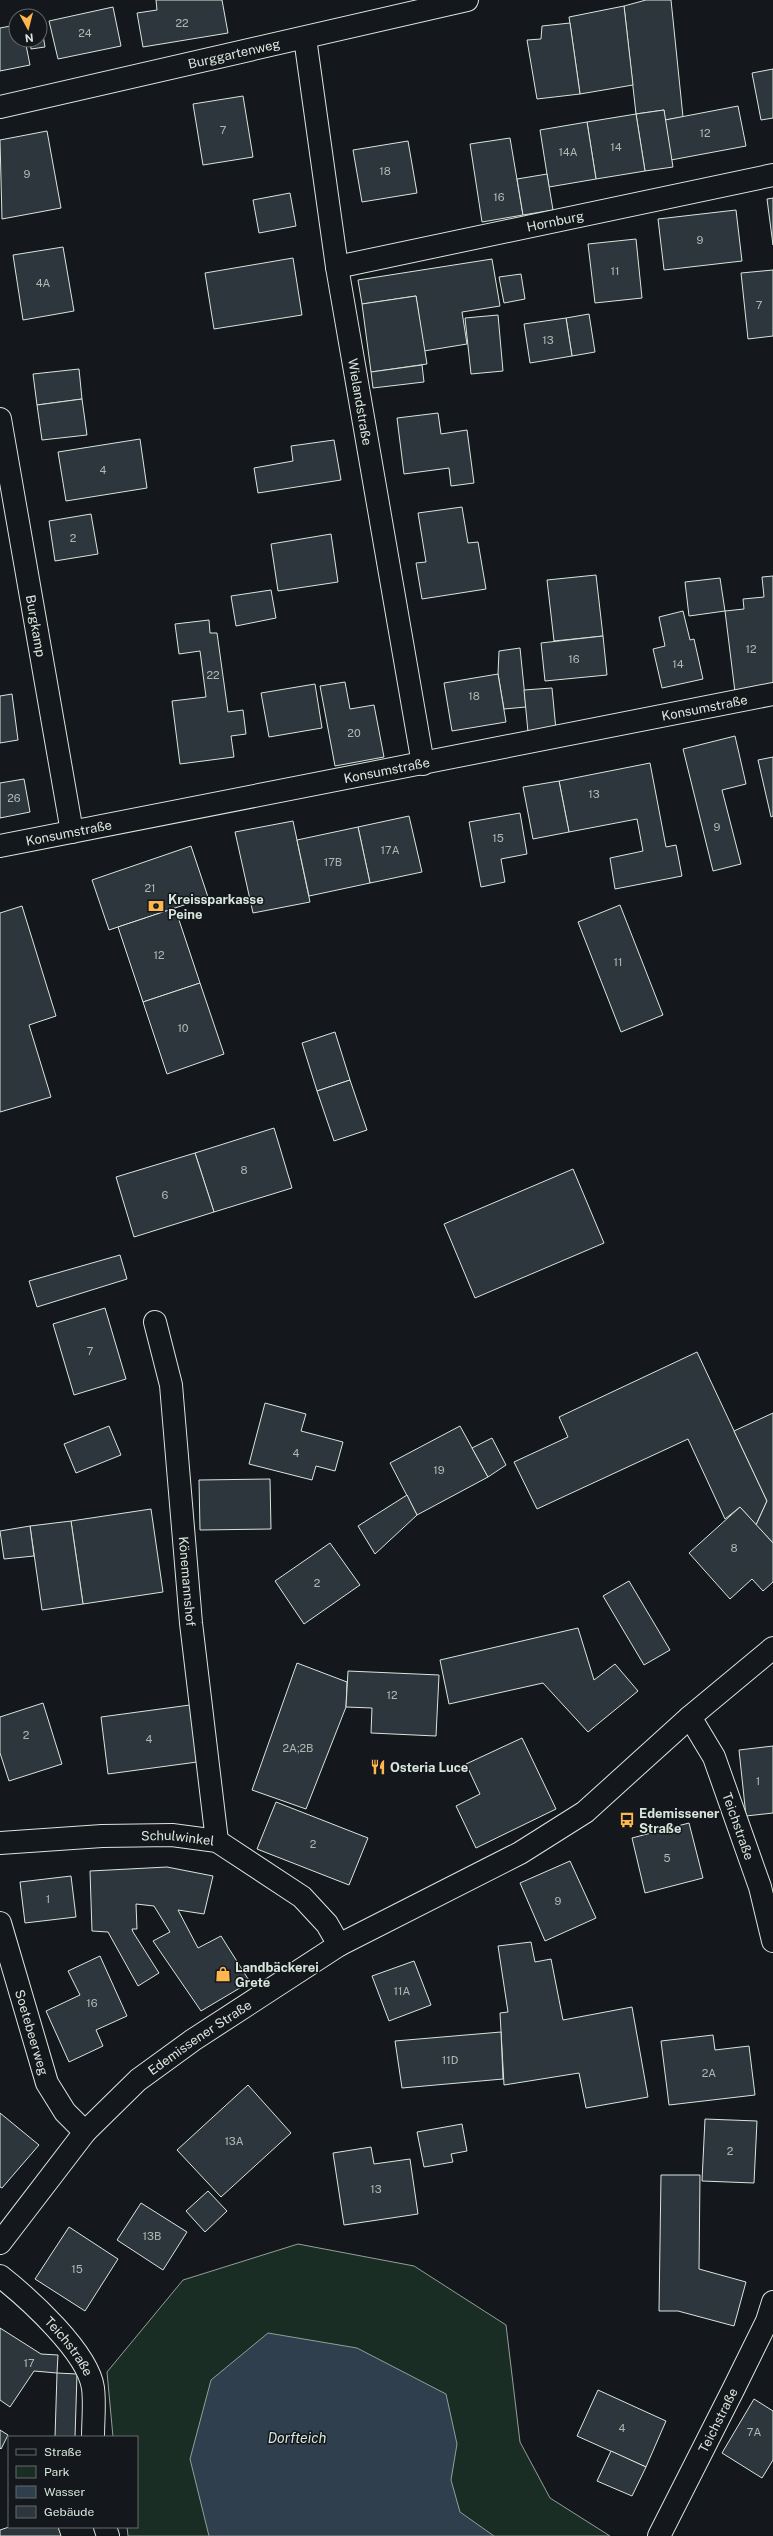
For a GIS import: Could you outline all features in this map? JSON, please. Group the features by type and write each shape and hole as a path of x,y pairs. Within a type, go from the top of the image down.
{"street":[{"name":"Burggartenweg","path":"0,107 467,0"},
{"name":"Wielandstraße","path":"305,38 337,267 423,764"},
{"name":"Hornburg","path":"337,267 773,175"},
{"name":"Burgkamp","path":"0,419 7,500 72,832"},
{"name":"Konsumstraße","path":"0,846 773,694"},
{"name":"Könemannshof","path":"156,1322 171,1385 191,1623 217,1841"},
{"name":"Edemissener Straße","path":"0,2243 85,2132 138,2080 193,2040 339,1945 520,1853 585,1812 690,1717 773,1648"},
{"name":"Teichstraße","path":"690,1717 714,1756 760,1887 773,1940"},
{"name":"Schulwinkel","path":"0,1843 133,1835 172,1835 217,1841 302,1897 327,1924 339,1945"},
{"name":"Soetebeerweg","path":"0,1922 47,2082 65,2112 85,2132"},
{"name":"Teichstraße","path":"0,2276 68,2340 85,2365 93,2387 94,2436"},
{"name":"Teichstraße","path":"659,2536 767,2321 773,2302"}],"green space":[{"path":"298,2244 414,2266 506,2325 520,2442 550,2498 610,2536 128,2536 127,2528 138,2528 138,2436 113,2436 107,2372 183,2280"}],"water":[{"name":"Dorfteich","path":"268,2333 357,2348 446,2394 457,2444 451,2480 460,2512 494,2536 209,2536 190,2459 211,2380"}],"building":[{"path":"156,0 222,0 228,33 143,47 137,13 157,10"},
{"path":"646,0 671,0 683,117 665,120 664,110 636,114 624,6"},
{"path":"624,6 633,85 580,94 569,17"},
{"path":"113,7 121,46 58,59 49,21"},
{"path":"570,23 580,94 537,99 527,40 541,39 542,26"},
{"path":"8,26 8,48 27,48 30,65 0,71 0,28"},
{"path":"773,69 773,118 761,120 752,73"},
{"path":"243,96 253,157 203,165 193,104"},
{"path":"738,106 746,146 671,160 665,120"},
{"path":"664,110 673,167 645,171 636,114"},
{"path":"636,114 645,171 596,179 587,122"},
{"path":"587,122 596,179 549,187 540,130"},
{"path":"47,131 61,208 2,219 0,140"},
{"path":"510,138 523,215 482,222 470,144"},
{"path":"408,141 417,193 362,202 353,150"},
{"path":"547,174 553,210 523,215 517,179"},
{"path":"290,193 296,226 259,233 253,200"},
{"path":"773,198 773,245 767,199"},
{"path":"736,210 742,261 664,270 658,219"},
{"path":"636,239 642,298 595,303 588,244"},
{"path":"63,247 74,311 23,320 13,255"},
{"path":"293,258 302,315 214,329 205,273"},
{"path":"492,259 500,306 462,312 467,344 424,351 416,296 362,304 358,280"},
{"path":"773,270 773,336 748,339 741,273"},
{"path":"521,274 525,299 504,303 499,277"},
{"path":"416,296 427,364 371,372 362,304"},
{"path":"589,314 595,352 572,356 566,318"},
{"path":"498,315 503,371 471,374 465,318"},
{"path":"566,318 572,356 530,363 524,324"},
{"path":"422,365 424,382 373,388 371,372"},
{"path":"79,369 82,399 37,405 33,374"},
{"path":"82,399 87,435 42,440 37,405"},
{"path":"438,413 441,434 467,430 474,483 451,486 449,468 404,474 397,418"},
{"path":"140,439 147,488 66,501 58,452"},
{"path":"334,440 341,480 258,493 254,468 293,461 291,446"},
{"path":"462,507 468,543 478,542 486,589 422,599 416,563 426,562 418,513"},
{"path":"91,514 98,554 55,561 49,521"},
{"path":"331,534 338,582 278,591 271,544"},
{"path":"596,575 603,636 554,641 547,580"},
{"path":"773,576 773,687 735,692 725,611 744,609 743,599 764,597 762,577"},
{"path":"720,578 725,611 689,616 685,582"},
{"path":"271,590 276,618 236,626 231,596"},
{"path":"683,611 690,640 694,639 703,679 662,688 653,649 665,646 659,617"},
{"path":"209,620 210,633 217,633 228,712 243,710 246,734 231,736 234,757 180,764 172,701 206,697 200,651 179,654 175,624"},
{"path":"603,636 607,675 545,681 541,643"},
{"path":"520,648 526,707 504,709 498,674 499,651"},
{"path":"498,674 506,722 452,731 444,683"},
{"path":"345,682 350,709 374,705 384,757 335,766 320,686"},
{"path":"315,684 322,728 269,737 261,693"},
{"path":"552,688 556,730 528,732 524,690"},
{"path":"12,694 18,740 0,743 0,696"},
{"path":"735,736 746,784 722,790 741,864 713,871 683,749"},
{"path":"773,757 773,816 771,817 758,760"},
{"path":"650,763 666,847 676,845 682,876 615,889 610,858 643,851 637,819 569,832 559,781"},
{"path":"24,779 30,812 0,818 0,783"},
{"path":"559,781 569,832 533,839 523,787"},
{"path":"520,813 527,854 501,859 505,882 481,887 469,822"},
{"path":"409,816 422,872 370,883 358,827"},
{"path":"293,821 310,902 253,913 235,832"},
{"path":"358,827 370,883 309,896 297,840"},
{"path":"191,846 208,897 109,930 92,880"},
{"path":"620,905 663,1015 621,1032 578,922"},
{"path":"22,906 56,1016 29,1025 51,1097 0,1112 0,913"},
{"path":"175,908 200,983 143,1002 118,927"},
{"path":"200,983 224,1054 167,1074 143,1002"},
{"path":"335,1032 350,1080 317,1091 302,1043"},
{"path":"350,1080 367,1130 334,1141 317,1091"},
{"path":"274,1128 292,1188 214,1212 195,1153"},
{"path":"195,1153 214,1212 134,1237 116,1177"},
{"path":"573,1169 604,1243 475,1298 444,1224"},
{"path":"120,1255 127,1279 37,1307 29,1281"},
{"path":"105,1308 126,1379 74,1395 53,1324"},
{"path":"697,1352 767,1501 756,1525 740,1507 725,1519 688,1439 537,1509 514,1462 568,1437 559,1417"},
{"path":"265,1403 306,1414 301,1431 343,1442 335,1471 316,1466 312,1480 249,1464"},
{"path":"773,1413 773,1543 756,1525 767,1501 734,1431"},
{"path":"109,1426 121,1455 76,1473 64,1444"},
{"path":"460,1426 488,1477 417,1515 390,1463"},
{"path":"492,1438 506,1465 488,1477 472,1448"},
{"path":"270,1479 271,1529 200,1530 199,1480"},
{"path":"407,1495 417,1515 375,1554 358,1526"},
{"path":"740,1507 773,1543 773,1582 763,1591 752,1579 730,1599 689,1553"},
{"path":"151,1509 163,1592 83,1604 71,1521"},
{"path":"71,1521 83,1604 42,1610 30,1526"},
{"path":"30,1526 34,1556 4,1559 0,1531"},
{"path":"330,1543 360,1585 304,1624 275,1581"},
{"path":"629,1581 670,1650 644,1665 603,1596"},
{"path":"578,1628 594,1680 615,1664 638,1691 588,1732 543,1683 449,1704 440,1660"},
{"path":"297,1663 347,1682 346,1707 306,1809 252,1790"},
{"path":"348,1671 439,1675 436,1736 371,1733 372,1708 346,1707"},
{"path":"43,1703 62,1764 9,1781 0,1753 0,1717"},
{"path":"190,1705 197,1762 108,1774 101,1717"},
{"path":"522,1738 556,1809 476,1848 456,1806 480,1794 466,1764"},
{"path":"773,1746 773,1813 746,1816 739,1750"},
{"path":"276,1802 368,1838 349,1885 257,1849"},
{"path":"689,1823 703,1878 645,1893 632,1838"},
{"path":"570,1861 596,1918 545,1941 520,1883"},
{"path":"167,1867 213,1876 204,1914 178,1910 198,1948 221,1936 250,1982 201,2011 153,1941 170,1932 154,1906 136,1904 137,1929 132,1929 159,1973 138,1986 108,1932 92,1931 90,1871"},
{"path":"71,1876 76,1917 25,1923 20,1882"},
{"path":"531,1942 535,1962 551,1959 563,2020 632,2007 648,2097 586,2108 579,2073 504,2085 500,2013 508,2012 498,1946"},
{"path":"100,1956 127,2016 96,2030 103,2046 69,2062 46,2011 80,1995 68,1971"},
{"path":"414,1961 431,2005 389,2021 372,1976"},
{"path":"501,2032 503,2079 402,2088 395,2041"},
{"path":"713,2035 715,2050 749,2046 755,2095 669,2105 661,2041"},
{"path":"248,2085 291,2133 221,2197 177,2150"},
{"path":"0,2113 39,2145 2,2188 0,2187"},
{"path":"705,2119 757,2121 754,2183 702,2181"},
{"path":"462,2124 467,2151 451,2154 453,2162 424,2167 417,2132"},
{"path":"371,2147 374,2164 410,2159 418,2214 344,2225 333,2153"},
{"path":"661,2175 700,2175 699,2269 746,2282 734,2326 678,2311 659,2311"},
{"path":"208,2191 227,2211 205,2232 186,2211"},
{"path":"141,2203 187,2232 163,2270 117,2240"},
{"path":"69,2227 118,2259 85,2311 35,2279"},
{"path":"0,2328 41,2354 58,2355 57,2373 34,2371 10,2407 0,2400"},
{"path":"57,2373 77,2374 75,2436 55,2436"},
{"path":"598,2390 666,2421 646,2467 577,2436"},
{"path":"754,2399 773,2411 773,2460 762,2478 722,2453"},
{"path":"0,2430 8,2435 1,2449 0,2448"},
{"path":"611,2451 646,2467 632,2496 597,2481"},
{"path":"8,2527 58,2528 61,2536 0,2536 0,2530"}],"place":[{"name":"Kreissparkasse Peine","path":"156,906"},
{"name":"Osteria Luce","path":"378,1767"},
{"name":"Edemissener Straße","path":"627,1820"},
{"name":"Landbäckerei Grete","path":"223,1974"}]}
